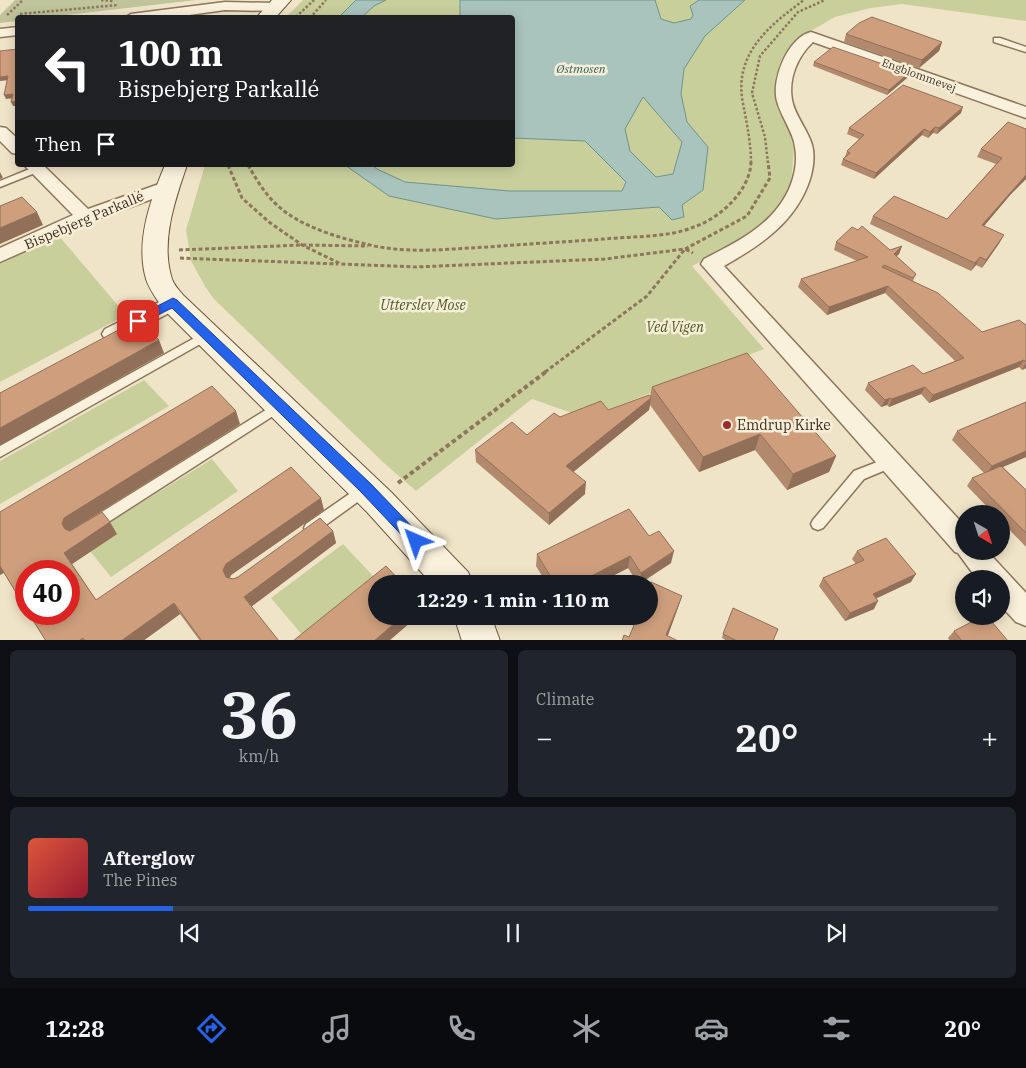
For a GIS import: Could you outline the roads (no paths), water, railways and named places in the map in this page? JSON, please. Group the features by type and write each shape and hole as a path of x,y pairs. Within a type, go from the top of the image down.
{"street":[{"path":"154,15 225,6 274,8"},
{"path":"0,33 15,31"},
{"name":"Engblommevej","path":"890,462 711,264 757,237 779,219 796,194 804,168 804,146 784,100 785,76 794,52 811,36 1026,113"},
{"path":"0,132 15,146"},
{"path":"35,167 85,217"},
{"path":"172,176 157,225 156,254 158,277 173,302 372,495 447,575"},
{"name":"Bispebjerg Parkallé","path":"0,256 172,176"},
{"path":"95,344 173,302"},
{"path":"890,462 955,534"},
{"path":"978,560 987,570"},
{"path":"1010,596 1026,613"},
{"path":"476,625 482,640"}],"lane":[{"path":"997,40 1026,50"},
{"path":"0,184 35,167"},
{"path":"0,452 207,335"},
{"path":"86,529 280,406"},
{"path":"818,524 859,475 890,462"},
{"path":"301,535 372,495"}],"water":[{"path":"356,0 386,0 374,6 364,15 341,15"},
{"name":"Østmosen","path":"460,0 655,0 661,19 674,23 691,19 693,15 690,6 699,0 745,0 705,36 684,69 681,94 687,122 708,147 703,190 682,205 684,217 672,220 659,207 496,219 389,196 348,167 374,167 405,182 510,191 622,191 626,182 585,141 515,138 515,15 460,15","holes":["643,97 682,142 673,174 656,177 630,151 625,129"]}],"place":[{"name":"Emdrup Kirke","path":"727,425"}],"park label":[{"name":"Utterslev Mose","path":"423,305"},
{"name":"Ved Vigen","path":"675,327"}]}
